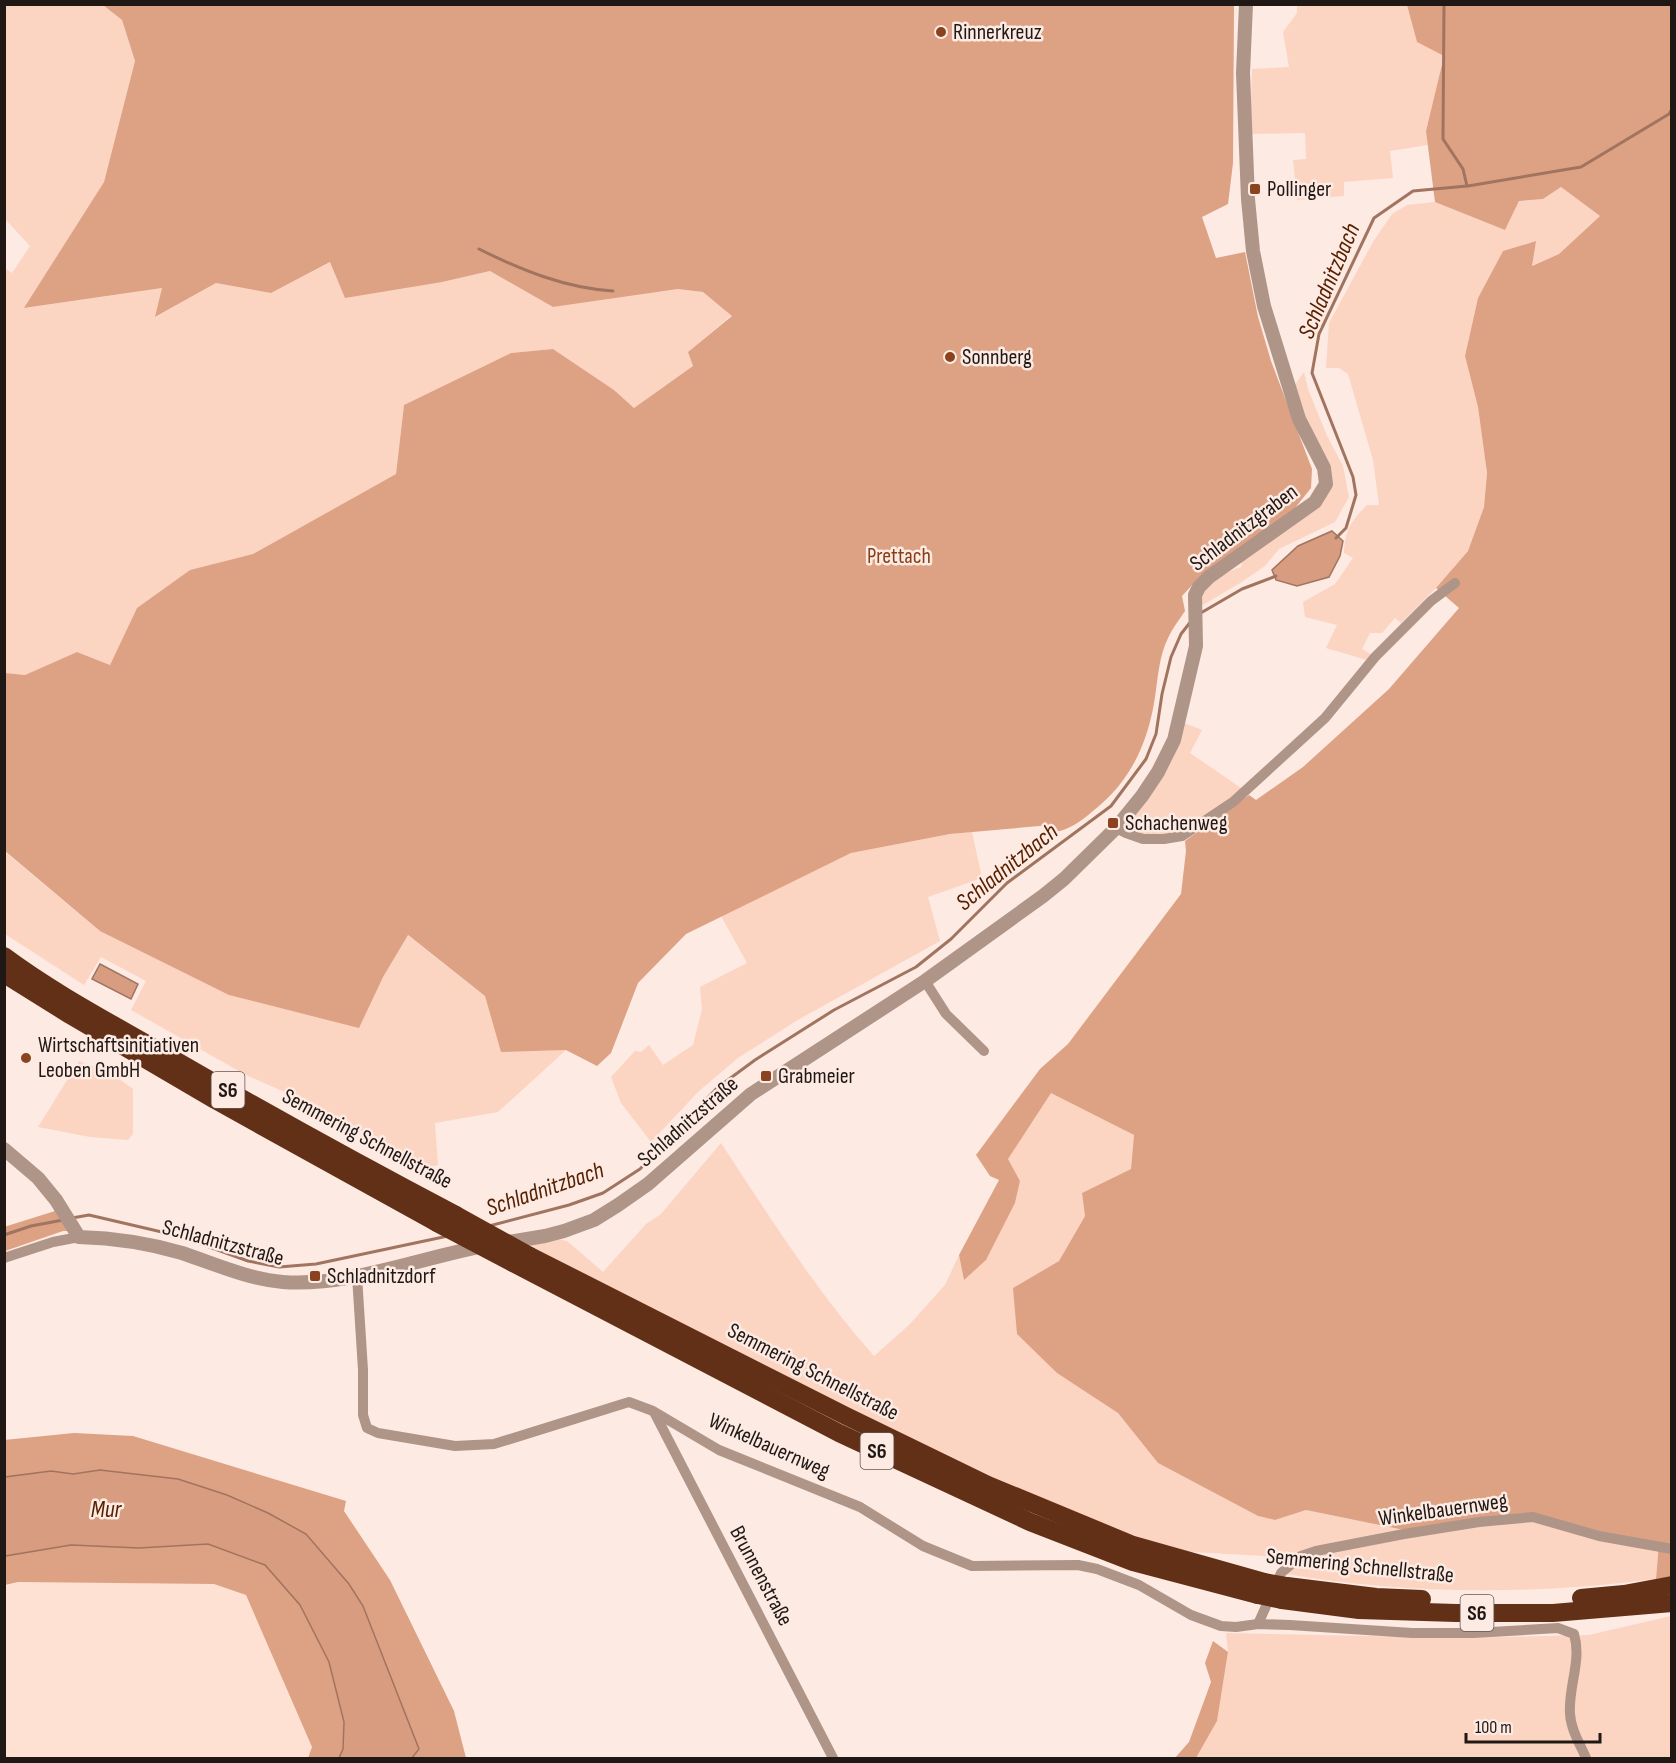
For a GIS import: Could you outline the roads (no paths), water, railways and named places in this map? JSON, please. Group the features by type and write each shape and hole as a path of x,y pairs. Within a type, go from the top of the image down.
{"highway":[{"name":"Semmering Schnellstraße","path":"4,956 78,1004 368,1169 530,1256 835,1411 988,1485 1133,1545 1261,1589"},
{"name":"Semmering Schnellstraße","path":"4,974 215,1100 437,1223 838,1433 1030,1522 1133,1562 1359,1610 1553,1613 1671,1603"},
{"name":"Semmering Schnellstraße","path":"1285,1593 1469,1602 1554,1601 1624,1594 1671,1586"}],"street":[{"name":"Schladnitzgraben","path":"1116,828 1158,772 1174,740 1196,646 1195,595 1199,586 1296,517 1314,502 1326,484 1324,468 1299,419 1269,321 1253,250 1248,199 1243,73 1246,4"},
{"path":"1116,828 1143,839 1182,836 1233,802 1325,718 1375,657 1431,601 1455,583"},
{"name":"Schladnitzstraße","path":"4,1258 77,1233 114,1238 178,1252 265,1279 310,1282 357,1276 452,1252 545,1236 594,1220 648,1184 751,1094 925,981 1050,891 1116,828"},
{"path":"925,981 946,1014 984,1052"},
{"path":"4,1149 38,1178 63,1209 77,1233"},
{"name":"Winkelbauernweg","path":"357,1276 363,1370 363,1415 367,1428 378,1433 455,1446 494,1444 629,1402 653,1411 719,1450 860,1507 923,1546 972,1566 1078,1565 1088,1567 1139,1585 1206,1622 1221,1626 1236,1627 1258,1624 1412,1633 1474,1633 1558,1628 1566,1630 1574,1634 1578,1645 1570,1716 1573,1731 1586,1758"},
{"name":"Brunnenstraße","path":"653,1411 833,1758"},
{"name":"Winkelbauernweg","path":"1258,1624 1281,1573 1301,1556 1404,1534 1479,1522 1533,1517 1599,1536 1671,1549"}],"water":[{"path":"1332,531 1343,541 1340,556 1329,577 1297,586 1276,580 1272,570 1298,546"},
{"path":"100,964 138,984 131,999 92,979"},
{"name":"Mur","path":"100,1470 178,1479 227,1495 268,1513 306,1534 349,1584 363,1606 419,1749 412,1758 339,1758 343,1749 344,1722 329,1662 300,1605 265,1565 208,1544 139,1548 71,1545 5,1556 5,1477 51,1471 73,1474"}],"waterway":[{"name":"Schladnitzbach","path":"1336,538 1346,528 1356,495 1353,477 1312,373 1319,334 1374,218 1413,191 1467,186 1463,169 1443,139 1444,4"},
{"path":"1468,186 1581,167 1669,114 1672,109"},
{"path":"479,249 544,277 578,286 613,291"},
{"name":"Schladnitzbach","path":"1199,614 1242,589 1276,576"},
{"name":"Schladnitzbach","path":"489,1226 569,1205 603,1193 640,1169 717,1088 755,1060 834,1010 916,967 951,939 1007,883 1111,806 1146,759 1156,734 1171,657 1181,634 1192,620"},
{"name":"Schladnitzbach","path":"72,1218 89,1215 179,1236 248,1261 279,1267 316,1264 448,1236"},
{"name":"Schladnitzbach","path":"4,1235 31,1226 63,1220"}],"place":[{"name":"Rinnerkreuz","path":"941,32"},
{"name":"Pollinger","path":"1255,189"},
{"name":"Sonnberg","path":"950,357"},
{"name":"Schachenweg","path":"1113,823"},
{"name":"Wirtschaftsinitiativen Leoben GmbH","path":"26,1058"},
{"name":"Grabmeier","path":"766,1076"},
{"name":"Schladnitzdorf","path":"315,1276"}],"park label":[{"name":"Prettach","path":"899,556"}]}
